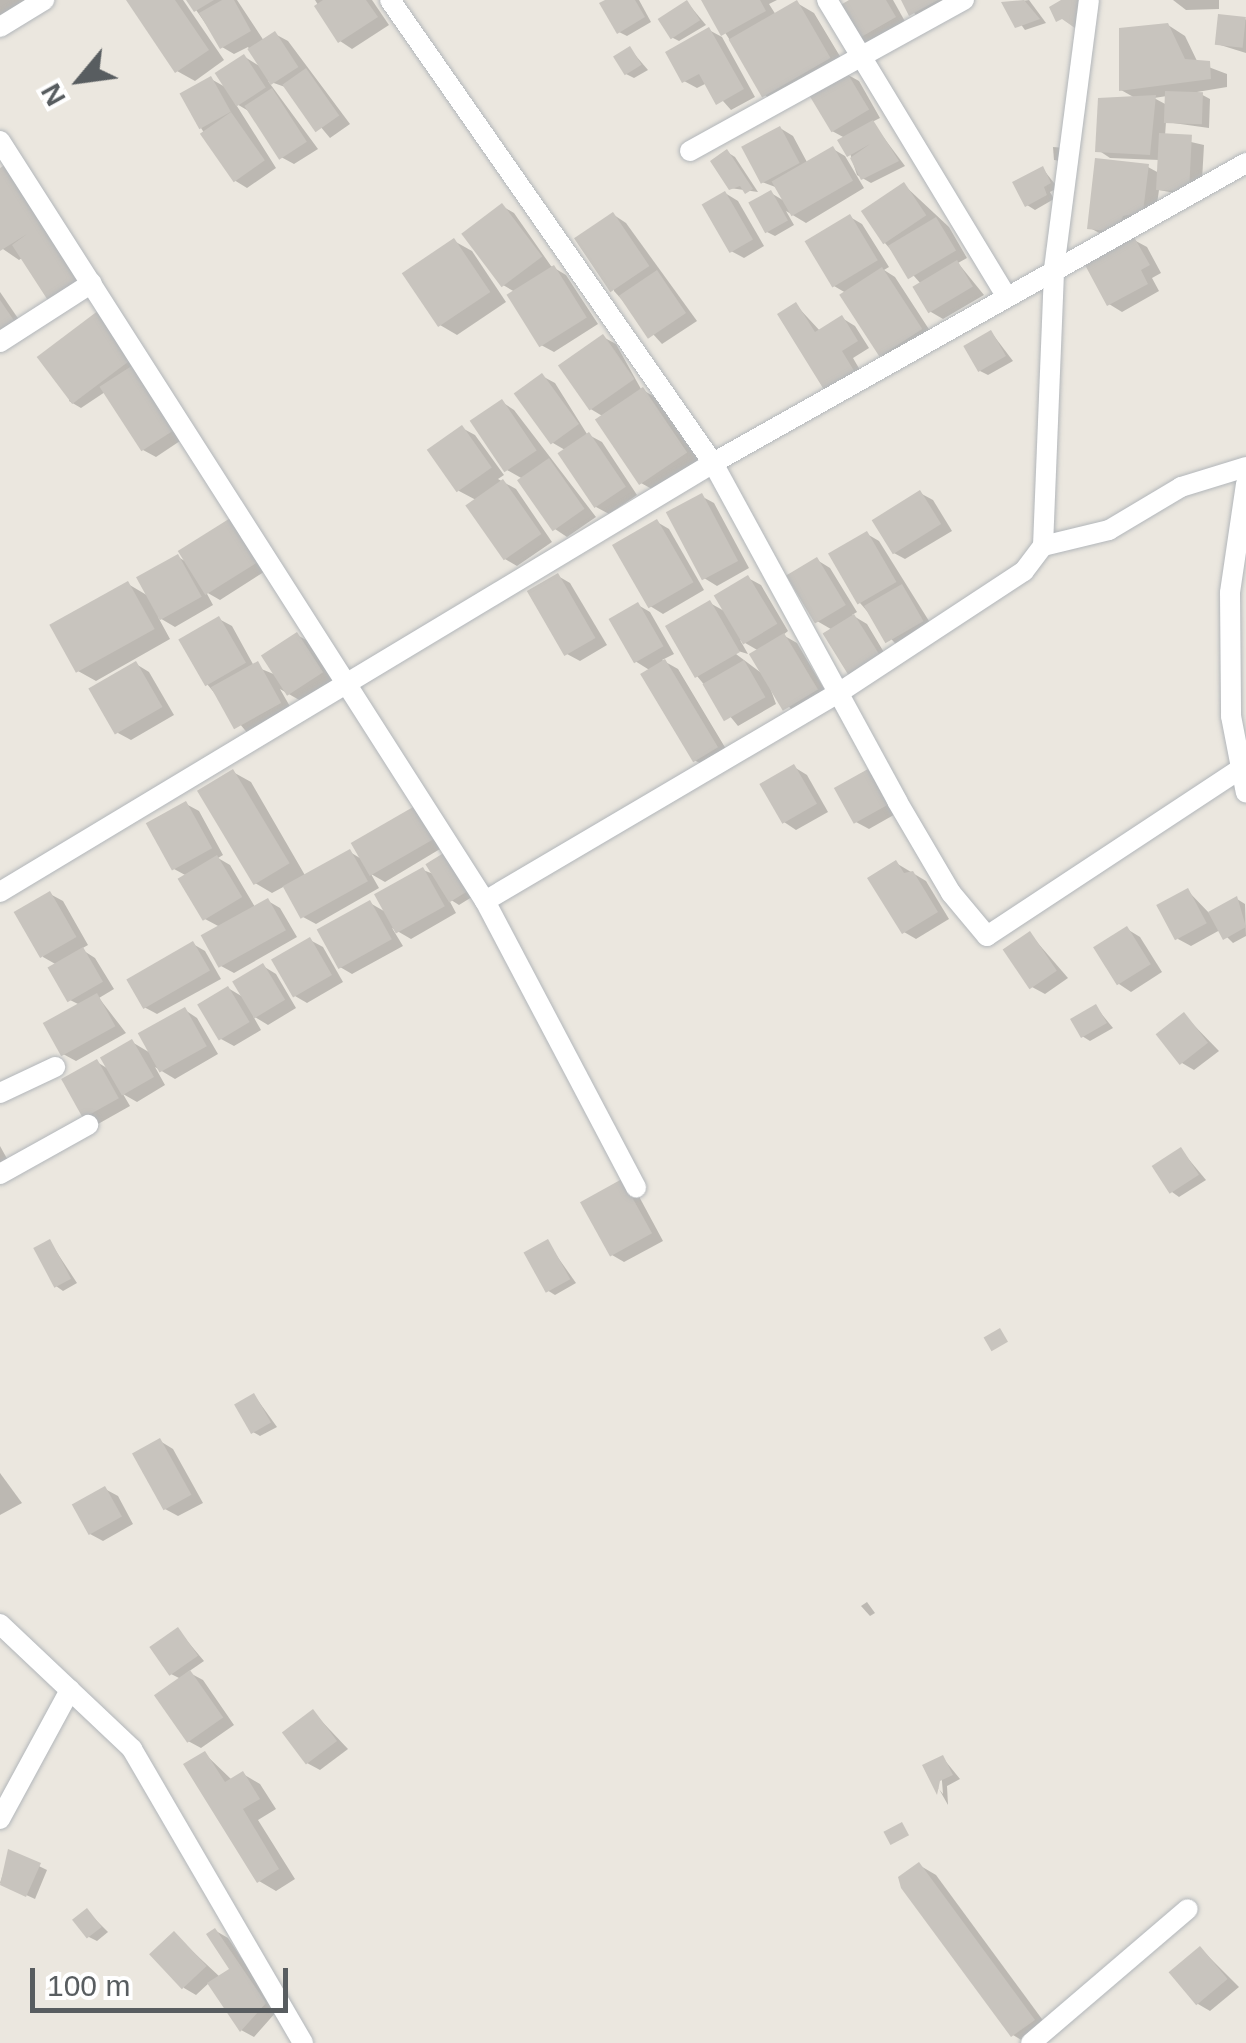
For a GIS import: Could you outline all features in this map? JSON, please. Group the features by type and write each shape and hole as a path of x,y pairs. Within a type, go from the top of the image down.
{"street":[{"path":"0,27 44,0"},
{"path":"390,0 712,463 951,893 988,936 1240,769"},
{"path":"826,0 1008,296"},
{"path":"690,151 964,0"},
{"path":"485,901 840,692 1024,571 1044,546 1054,269 1089,0"},
{"path":"2,147 347,678 485,901 636,1188"},
{"path":"0,892 347,678 712,463 1246,163"},
{"path":"0,342 92,283"},
{"path":"1044,546 1109,530 1180,487 1246,467"},
{"path":"1246,484 1230,593 1231,716 1246,793"},
{"path":"0,1093 55,1067"},
{"path":"0,1174 88,1125"},
{"path":"0,1624 114,1727 151,1776 304,2043"},
{"path":"0,1819 70,1690"},
{"path":"1031,2043 1188,1909"}],"building":[{"path":"126,0 175,0 209,50 175,73"},
{"path":"186,0 214,0 194,12"},
{"path":"222,0 234,0 251,31 220,49 199,13"},
{"path":"323,0 366,0 378,17 338,43 314,6"},
{"path":"635,0 645,17 617,34 599,3"},
{"path":"687,0 700,20 671,39 658,19"},
{"path":"701,0 760,0 766,11 721,36"},
{"path":"797,0 830,58 762,98 729,40"},
{"path":"849,0 886,0 896,17 856,40 837,7"},
{"path":"901,0 938,0 909,16"},
{"path":"1024,0 1040,19 1015,28 1001,2"},
{"path":"1061,0 1085,0 1082,33 1062,19 1056,22 1049,7"},
{"path":"1218,14 1246,17 1243,48 1215,45"},
{"path":"1168,23 1185,59 1210,61 1211,79 1119,91 1119,28"},
{"path":"709,27 744,89 716,105 699,74 682,83 665,52"},
{"path":"275,31 298,67 271,85 247,49"},
{"path":"630,46 642,65 625,75 613,57"},
{"path":"244,54 266,88 236,107 215,73"},
{"path":"306,68 339,116 316,132 282,85"},
{"path":"846,71 869,110 831,132 808,94"},
{"path":"211,76 231,112 199,129 180,93"},
{"path":"272,88 307,142 279,160 244,106"},
{"path":"1165,91 1203,92 1202,124 1164,123"},
{"path":"1156,95 1150,155 1095,152 1098,98"},
{"path":"231,112 265,160 234,182 200,134"},
{"path":"873,120 899,161 861,180 850,158 870,144 847,157 837,140"},
{"path":"780,126 800,163 761,184 741,147"},
{"path":"1159,133 1192,135 1189,192 1156,190"},
{"path":"833,146 853,181 792,216 772,182"},
{"path":"727,149 753,189 745,194 740,186 729,190 710,161"},
{"path":"1095,158 1149,164 1143,212 1123,216 1117,232 1087,229"},
{"path":"9,162 87,277 49,302 12,245 27,234 0,251 0,168"},
{"path":"1043,166 1051,183 1044,187 1047,195 1025,207 1012,182"},
{"path":"904,182 926,215 883,244 861,211"},
{"path":"771,190 788,221 765,233 748,203"},
{"path":"725,191 753,239 730,253 702,204"},
{"path":"502,203 542,257 502,287 461,234"},
{"path":"613,212 649,266 610,292 574,238"},
{"path":"850,214 878,260 832,288 805,241"},
{"path":"936,217 956,250 908,279 888,246"},
{"path":"1134,237 1150,265 1141,270 1148,284 1107,306 1085,265"},
{"path":"454,238 490,292 438,327 402,273"},
{"path":"957,260 973,287 928,313 912,287"},
{"path":"554,265 587,318 539,347 507,295"},
{"path":"882,267 922,329 880,357 839,295"},
{"path":"657,270 686,313 648,339 619,296"},
{"path":"0,300 15,322 0,332"},
{"path":"796,302 815,332 842,315 858,341 842,351 856,374 826,393 777,314"},
{"path":"103,307 139,354 72,404 37,357"},
{"path":"991,330 1006,356 978,372 963,346"},
{"path":"603,334 635,379 589,411 558,366"},
{"path":"133,365 175,430 141,451 99,387"},
{"path":"542,373 579,424 551,445 514,394"},
{"path":"643,387 687,452 639,485 595,419"},
{"path":"502,399 537,450 504,472 470,421"},
{"path":"462,425 492,468 457,492 427,450"},
{"path":"589,432 626,487 594,508 557,453"},
{"path":"549,458 585,509 553,531 517,480"},
{"path":"503,479 541,534 504,560 465,505"},
{"path":"920,490 941,524 893,554 872,520"},
{"path":"702,493 738,561 702,580 666,512"},
{"path":"232,517 260,561 205,595 178,551"},
{"path":"657,519 694,582 648,608 612,545"},
{"path":"867,531 896,582 858,605 828,554"},
{"path":"178,554 202,597 160,620 136,577"},
{"path":"817,557 846,605 815,624 786,576"},
{"path":"558,573 596,638 564,656 527,591"},
{"path":"748,575 777,624 743,644 714,596"},
{"path":"128,581 155,629 76,673 49,625"},
{"path":"902,584 924,621 885,643 864,606"},
{"path":"710,600 740,652 695,678 665,626"},
{"path":"638,602 664,646 634,663 609,619"},
{"path":"854,614 880,656 849,675 823,634"},
{"path":"219,616 246,663 205,686 178,640"},
{"path":"297,632 323,672 287,696 261,655"},
{"path":"784,633 818,690 783,711 749,654"},
{"path":"665,659 718,747 693,762 640,674"},
{"path":"744,660 766,697 724,721 702,684"},
{"path":"136,661 162,707 115,734 88,688"},
{"path":"258,661 281,703 234,729 211,687"},
{"path":"794,764 817,804 782,824 759,784"},
{"path":"233,769 290,863 254,885 197,791"},
{"path":"868,769 888,805 854,824 834,788"},
{"path":"186,801 212,848 172,871 146,823"},
{"path":"420,803 439,836 370,876 351,843"},
{"path":"350,849 368,881 301,919 283,886"},
{"path":"450,849 474,887 449,903 425,864"},
{"path":"217,855 242,897 203,921 178,879"},
{"path":"896,860 904,873 913,871 938,912 902,934 867,878"},
{"path":"423,867 445,906 396,934 374,894"},
{"path":"1188,888 1207,923 1175,940 1156,905"},
{"path":"50,891 76,937 40,958 14,912"},
{"path":"1237,896 1246,927 1223,940 1208,912"},
{"path":"268,898 286,930 219,968 201,935"},
{"path":"370,900 392,939 338,969 317,930"},
{"path":"1127,926 1151,964 1117,985 1093,947"},
{"path":"1030,931 1057,971 1029,989 1003,949"},
{"path":"310,937 332,975 293,998 271,959"},
{"path":"193,941 210,970 143,1009 126,980"},
{"path":"83,947 103,982 67,1002 47,968"},
{"path":"263,963 285,1000 254,1018 232,982"},
{"path":"228,986 250,1022 219,1041 197,1005"},
{"path":"97,993 115,1026 61,1056 43,1023"},
{"path":"1096,1004 1107,1023 1081,1038 1070,1019"},
{"path":"185,1007 207,1046 160,1073 138,1033"},
{"path":"1184,1012 1208,1043 1180,1065 1156,1034"},
{"path":"132,1039 154,1077 122,1096 100,1058"},
{"path":"97,1059 119,1098 83,1118 61,1079"},
{"path":"1181,1147 1199,1175 1170,1194 1152,1166"},
{"path":"622,1179 652,1233 610,1256 580,1202"},
{"path":"50,1239 71,1279 54,1288 33,1248"},
{"path":"548,1239 570,1279 546,1293 524,1253"},
{"path":"1000,1328 1008,1342 992,1351 984,1338"},
{"path":"254,1393 271,1422 251,1434 234,1404"},
{"path":"160,1438 192,1495 164,1510 132,1454"},
{"path":"105,1486 122,1517 89,1535 72,1504"},
{"path":"178,1627 198,1656 169,1676 149,1647"},
{"path":"190,1670 223,1718 187,1743 154,1695"},
{"path":"313,1709 337,1741 306,1764 282,1732"},
{"path":"205,1751 225,1782 243,1771 260,1799 243,1809 279,1869 257,1883 183,1764"},
{"path":"943,1755 953,1775 940,1781 937,1795 922,1765"},
{"path":"902,1822 909,1835 891,1845 883,1832"},
{"path":"8,1849 41,1863 26,1897 0,1885"},
{"path":"919,1862 1035,2020 1011,2037 901,1888 898,1877"},
{"path":"87,1908 102,1927 87,1939 72,1920"},
{"path":"215,1928 266,2003 240,2032 207,1983 229,1969 206,1934"},
{"path":"174,1931 207,1966 182,1989 149,1954"},
{"path":"1200,1946 1228,1979 1196,2005 1169,1972"}]}
